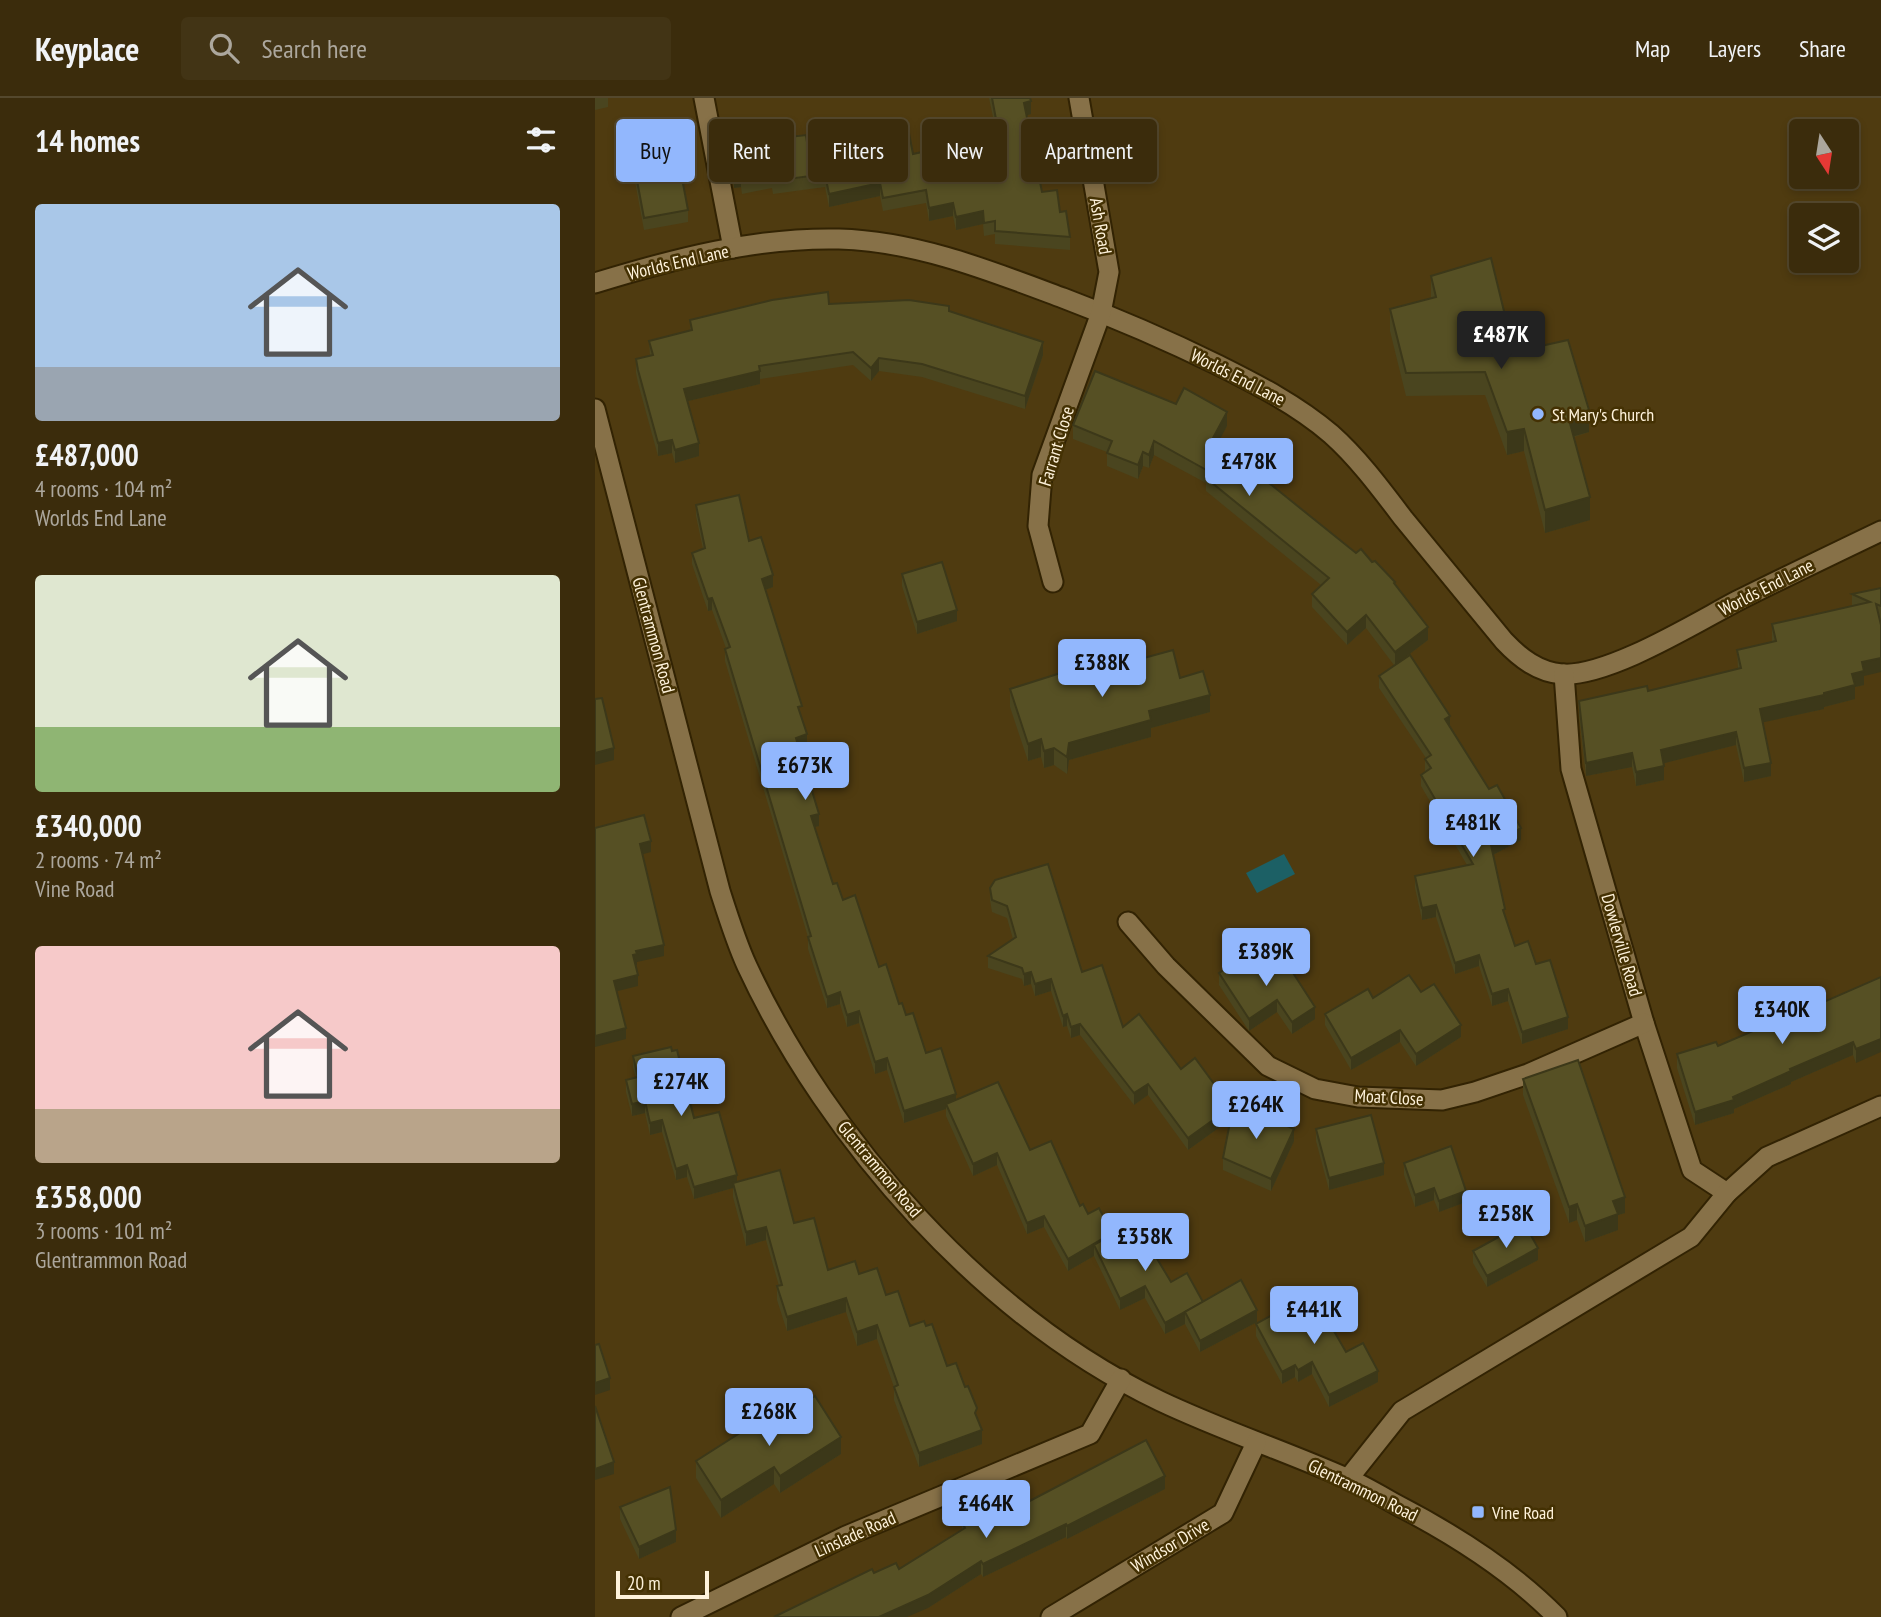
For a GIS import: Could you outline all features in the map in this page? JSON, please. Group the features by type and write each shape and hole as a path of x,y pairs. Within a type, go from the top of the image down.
{"street":[{"path":"704,98 733,248"},
{"name":"Ash Road","path":"1079,98 1109,272 1101,313"},
{"name":"Worlds End Lane","path":"595,283 653,266 733,248 803,240 869,241 933,253 1101,313 1164,339 1230,371 1307,414 1334,436 1373,480 1517,654 1547,672 1564,674 1599,669 1622,660 1810,564 1881,531"},
{"name":"Farrant Close","path":"1053,582 1038,526 1042,475 1101,313"},
{"name":"Glentrammon Road","path":"595,409 720,891 741,952 760,993 805,1072 870,1161 910,1206 1001,1297 1072,1350 1159,1400 1256,1443 1348,1479 1469,1546 1499,1567 1556,1617"},
{"name":"Dowlerville Road","path":"1564,674 1571,769 1644,1023 1692,1170 1727,1193"},
{"name":"Moat Close","path":"1128,922 1166,966 1268,1066 1315,1089 1358,1097 1442,1100 1528,1074 1644,1023"},
{"path":"1348,1479 1402,1411 1691,1237 1727,1193 1767,1157 1881,1106"},
{"name":"Linslade Road","path":"681,1617 846,1536 1090,1434 1121,1379"},
{"name":"Windsor Drive","path":"1051,1617 1223,1513 1256,1443"}],"water":[{"path":"1284,854 1295,874 1257,893 1246,873"}],"building":[{"path":"992,98 1030,98 1031,101 1024,103 1027,119 1021,119 1021,182 1040,182 1042,192 1057,190 1060,212 1066,211 1070,237 995,231 995,221 984,223 983,211 956,217 953,203 929,208 926,190 883,198 880,183 829,194 827,182 908,182 908,128 913,154 922,152 922,182 1007,182 1007,119 996,119"},
{"path":"806,135 808,176 794,178 794,136"},
{"path":"637,182 683,182 688,210 644,218"},
{"name":"St Mary's Church","path":"1491,258 1514,352 1568,340 1589,410 1568,416 1590,497 1545,510 1524,429 1507,432 1485,372 1406,373 1390,309 1436,297 1431,276"},
{"path":"828,292 829,304 909,300 949,306 949,311 1043,342 1025,396 922,364 879,358 871,368 853,352 759,366 760,371 684,389 699,443 675,450 672,440 658,443 636,359 653,355 649,341 692,330 690,320 772,300"},
{"path":"1095,371 1176,404 1184,388 1227,412 1213,438 1356,553 1361,549 1372,562 1375,561 1395,582 1428,627 1395,652 1366,615 1347,632 1312,594 1329,578 1206,478 1210,472 1154,441 1149,455 1143,452 1138,465 1107,453 1112,441 1073,425"},
{"path":"739,495 749,541 761,537 773,575 762,579 802,706 798,707 807,734 796,738 819,814 811,816 833,884 837,883 843,900 855,895 879,967 886,964 899,1004 902,1003 906,1015 913,1013 926,1053 941,1048 956,1094 904,1111 887,1058 875,1062 859,1011 847,1015 840,992 827,997 725,649 730,647 712,598 708,599 692,553 705,548 696,505"},
{"path":"942,562 957,610 917,622 902,574"},
{"path":"1881,588 1881,606 1876,604 1881,625 1881,658 1862,662 1864,671 1852,674 1855,685 1824,695 1760,709 1771,763 1744,768 1736,732 1661,750 1664,766 1636,772 1632,753 1586,763 1579,701 1647,686 1648,691 1741,668 1737,650 1776,641 1772,624 1870,602 1852,594"},
{"path":"1173,650 1180,678 1203,671 1210,695 1149,711 1151,720 1069,743 1067,757 1054,748 1044,751 1041,739 1028,744 1010,689 1089,664 1091,669 1121,660 1122,664"},
{"path":"1410,655 1450,716 1445,719 1489,789 1497,785 1521,828 1491,845 1505,909 1503,910 1515,946 1528,941 1536,964 1550,960 1568,1017 1522,1032 1508,989 1492,994 1479,955 1455,963 1436,905 1422,908 1415,876 1473,864 1421,775 1431,768 1425,759 1431,755 1379,676"},
{"path":"602,698 614,748 595,753 595,699"},
{"path":"644,815 651,841 640,844 664,945 636,951 637,954 633,955 638,975 614,981 626,1028 595,1036 595,828"},
{"path":"1048,864 1082,972 1102,965 1123,1027 1139,1014 1181,1069 1195,1058 1231,1107 1188,1138 1148,1084 1134,1093 1080,1024 1071,1027 1067,1014 1063,1016 1051,979 1035,984 1031,972 1024,974 1022,968 988,956 1016,937 1007,906 992,900 990,888 995,880"},
{"path":"1248,954 1256,966 1269,957 1273,970 1286,962 1315,1007 1292,1022 1277,1000 1249,1019 1219,973"},
{"path":"1409,975 1421,992 1434,984 1461,1025 1416,1054 1400,1030 1351,1058 1325,1014 1368,989 1373,998"},
{"path":"1881,977 1881,1039 1856,1049 1853,1042 1790,1069 1791,1071 1733,1097 1734,1100 1695,1112 1677,1054 1716,1042 1718,1046 1790,1015 1789,1013 1816,1002 1817,1005"},
{"path":"671,1047 672,1051 677,1050 694,1118 719,1112 737,1175 694,1187 687,1165 676,1169 662,1120 650,1123 645,1101 632,1104 626,1080 638,1077 633,1056"},
{"path":"1578,1060 1625,1197 1613,1201 1618,1214 1585,1226 1577,1204 1569,1207 1523,1079"},
{"path":"998,1082 1030,1150 1051,1141 1080,1206 1083,1204 1088,1214 1099,1208 1112,1233 1068,1259 1044,1216 1027,1223 997,1153 973,1164 946,1104"},
{"path":"1234,1102 1294,1129 1271,1179 1223,1158"},
{"path":"1371,1115 1384,1163 1329,1178 1316,1129"},
{"path":"1451,1146 1466,1191 1439,1201 1434,1188 1415,1195 1404,1163"},
{"path":"780,1170 794,1223 814,1218 828,1270 855,1261 859,1274 877,1268 886,1295 898,1291 910,1326 924,1321 926,1326 932,1324 947,1366 956,1363 965,1387 968,1386 982,1430 919,1453 894,1387 898,1385 877,1325 857,1332 846,1298 787,1317 777,1286 782,1285 766,1227 746,1232 733,1183"},
{"path":"1135,1222 1171,1282 1187,1273 1203,1302 1165,1323 1145,1286 1120,1299 1094,1245"},
{"path":"1524,1223 1538,1248 1487,1276 1473,1251"},
{"path":"1241,1280 1257,1310 1200,1341 1185,1312"},
{"path":"1308,1295 1323,1321 1327,1319 1346,1352 1363,1343 1378,1371 1329,1395 1312,1362 1298,1370 1295,1365 1282,1372 1256,1324"},
{"path":"599,1344 610,1378 595,1383 595,1345"},
{"path":"815,1396 841,1437 780,1476 774,1467 721,1500 696,1461 754,1424 759,1432"},
{"path":"595,1406 614,1462 595,1469"},
{"path":"1146,1440 1165,1476 1067,1526 1066,1524 983,1564 981,1561 928,1595 879,1617 774,1617 872,1569 874,1573 896,1563 899,1569 965,1528 962,1522 990,1509 994,1516 1022,1505"},
{"path":"670,1487 676,1530 639,1547 620,1507"}],"place":[{"name":"St Mary's Church","path":"1538,414"},
{"name":"Vine Road","path":"1478,1512"}]}
